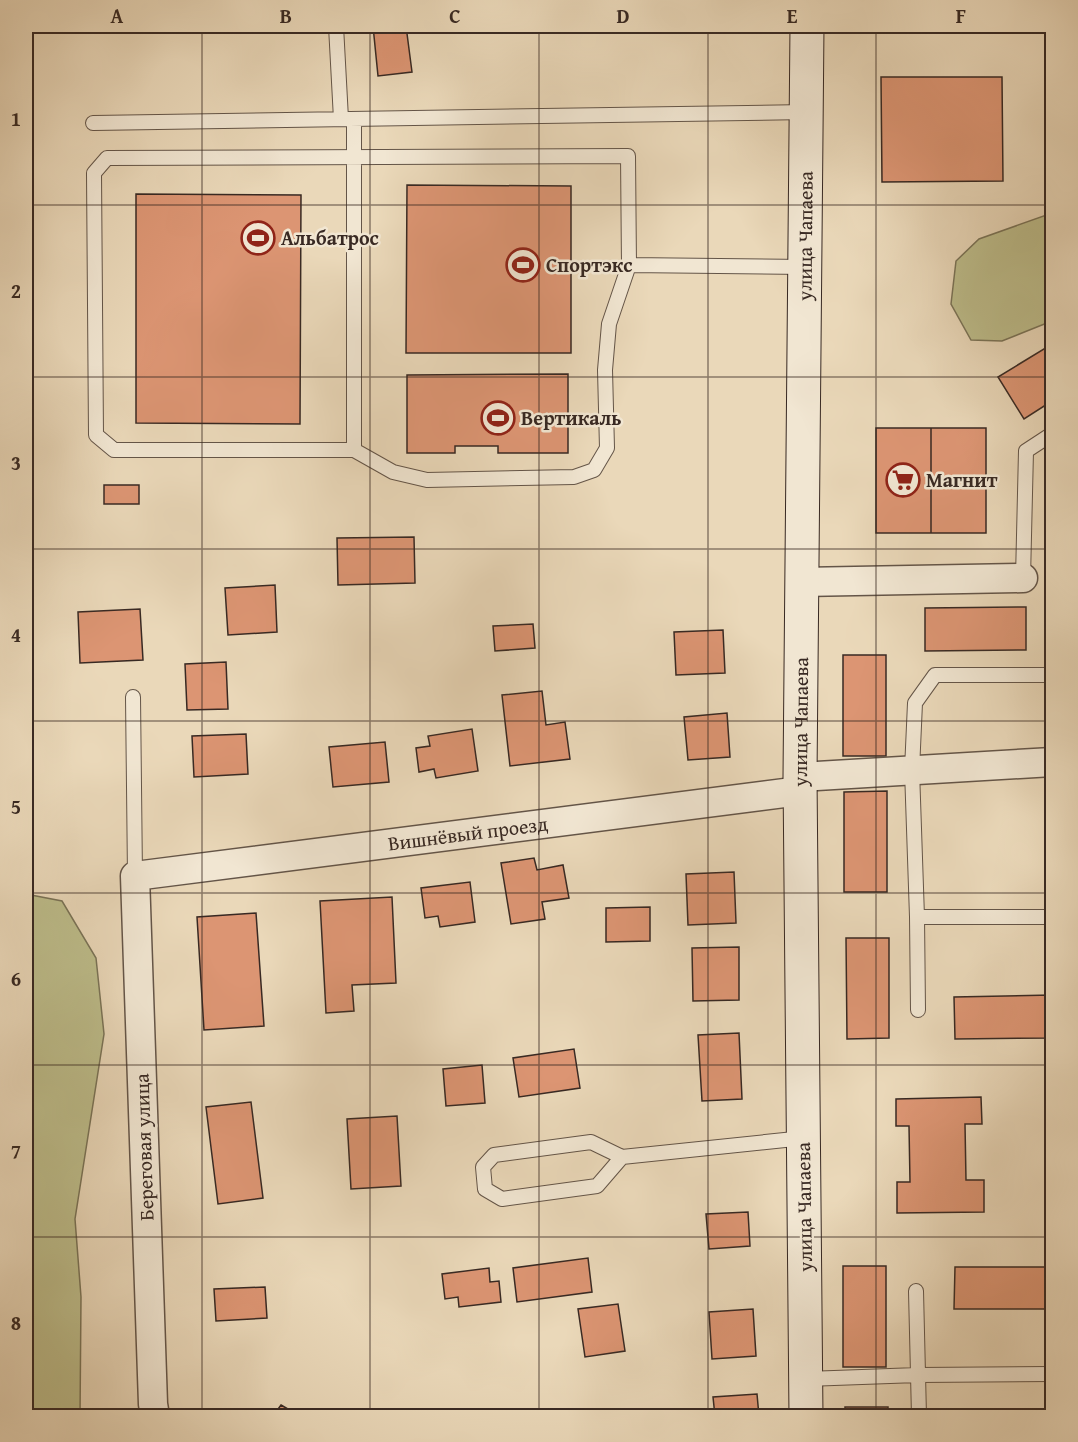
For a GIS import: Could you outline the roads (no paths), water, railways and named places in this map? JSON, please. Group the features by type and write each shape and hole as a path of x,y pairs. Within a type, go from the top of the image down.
{"street":[{"name":"улица Чапаева","path":"806,1416 800,784 807,26"},
{"path":"801,582 1023,578"},
{"name":"Вишнёвый проезд","path":"135,876 912,770 1053,762"},
{"name":"Береговая улица","path":"135,876 155,1416"}],"lane":[{"path":"336,26 354,158 354,450"},
{"path":"93,123 807,112"},
{"path":"628,156 629,266 609,324 605,370 607,448 594,470 574,477 427,480 393,472 354,450 114,450 96,435 94,173 108,158 354,158 628,156"},
{"path":"629,266 805,267"},
{"path":"1023,578 1026,450 1053,435"},
{"path":"918,1010 912,770 915,703 935,675 1053,675"},
{"path":"133,697 135,876"},
{"path":"917,916 1053,917"},
{"path":"622,1157 597,1186 502,1199 485,1189 483,1167 494,1155 591,1142 622,1157 804,1138"},
{"path":"916,1291 919,1416"},
{"path":"806,1379 1053,1374"}],"place":[{"name":"Альбатрос","path":"258,238"},
{"name":"Спортэкс","path":"523,265"},
{"name":"Вертикаль","path":"498,418"},
{"name":"Магнит","path":"903,480"}]}
